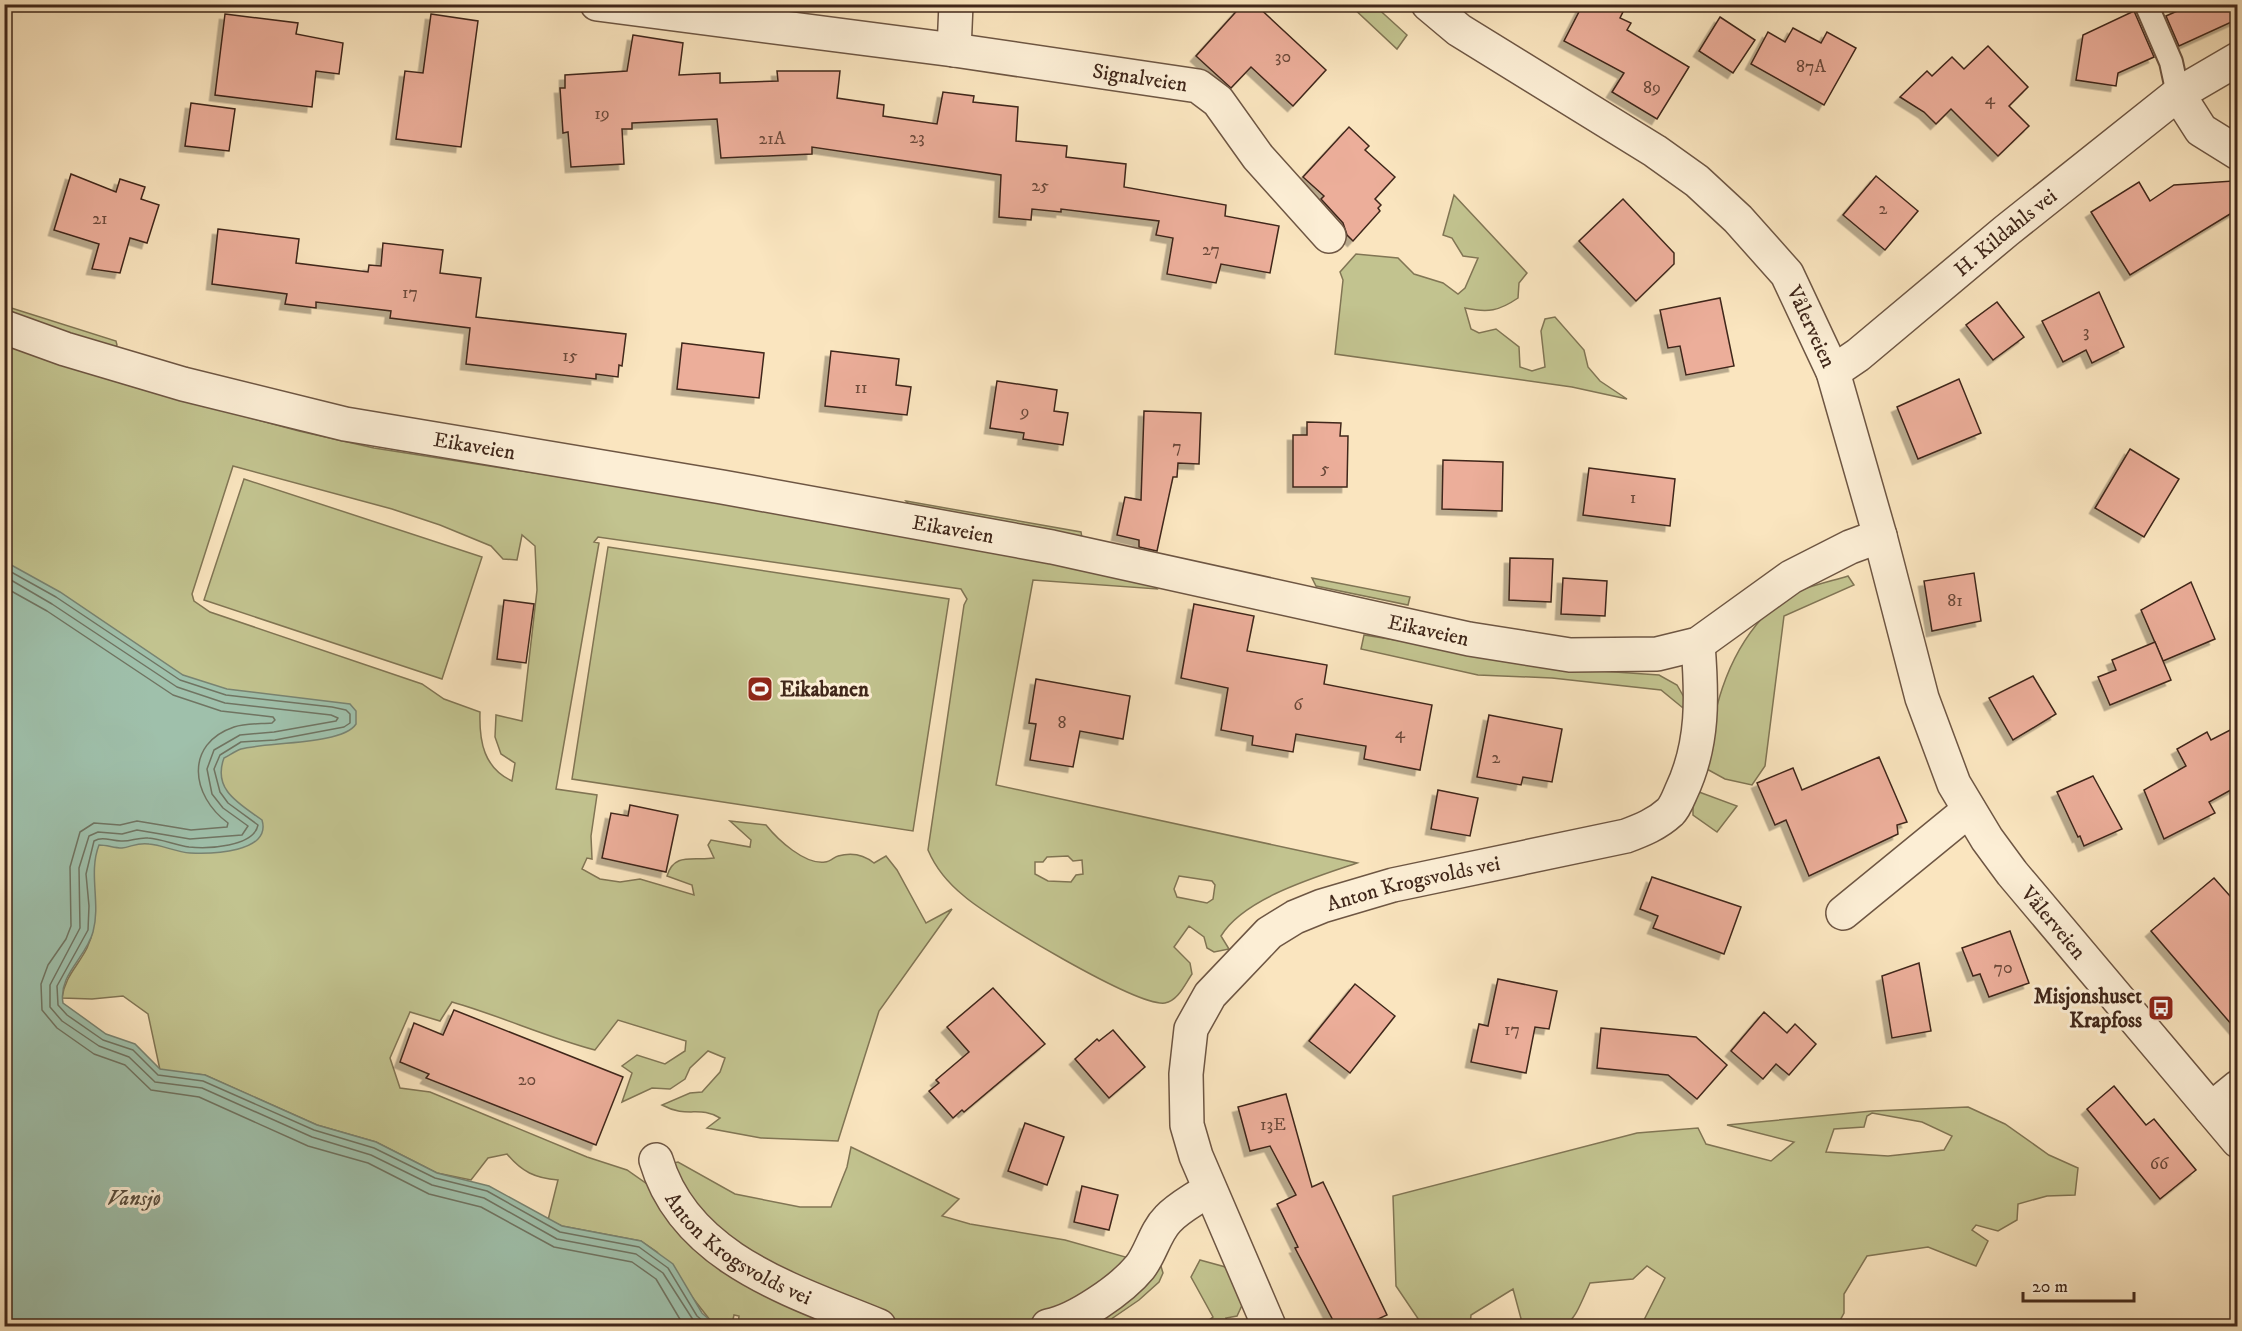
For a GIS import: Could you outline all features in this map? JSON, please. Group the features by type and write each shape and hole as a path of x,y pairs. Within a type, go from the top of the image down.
{"street":[{"name":"Signalveien","path":"597,4 954,50 1198,86 1218,101 1258,157 1329,236"},
{"path":"954,50 956,4"},
{"name":"Vålerveien","path":"1428,4 1459,30 1655,151 1697,181 1738,219 1787,273 1833,372 1880,536 1922,698 1954,784 2012,873 2238,1141"},
{"name":"H. Kildahls vei","path":"1833,372 1858,355 2006,231 2178,94 2238,59"},
{"path":"2178,94 2201,130 2238,153"},
{"name":"Eikaveien","path":"4,327 65,349 183,384 345,424 722,487 1052,547 1469,639 1535,651 1598,656 1657,654 1698,644 1791,577 1850,547 1880,536"},
{"name":"Anton Krogsvolds vei","path":"1269,1326 1209,1189 1187,1125 1186,1074 1191,1029 1210,995 1237,964 1269,933 1295,916 1355,894 1549,854 1626,836 1652,826 1672,811 1692,764 1699,737 1702,696 1698,644"},
{"path":"1843,913 1969,810"},
{"path":"2211,1109 2238,1087"},
{"name":"Anton Krogsvolds vei","path":"656,1160 663,1185 686,1219 713,1245 749,1269 879,1326"},
{"path":"1048,1326 1058,1324 1094,1304 1121,1284 1141,1266 1167,1219 1209,1189"}],"lane":[{"path":"2146,4 2171,62 2178,94"}],"shaded area":[{"path":"1350,5 1374,5 1407,35 1397,49"},
{"path":"1454,195 1527,273 1519,283 1518,298 1511,302 1493,310 1465,308 1471,329 1479,333 1496,329 1519,347 1520,367 1532,371 1545,367 1541,331 1545,319 1555,317 1584,350 1588,367 1600,381 1627,399 1572,387 1335,354 1343,280 1340,272 1356,254 1398,258 1414,274 1443,283 1458,294 1465,288 1478,258 1463,256 1452,238 1443,235"},
{"path":"5,306 116,341 117,345 112,351 5,316"},
{"path":"4,344 141,389 299,431 374,448 702,499 1150,580 1157,589 1033,580 996,785 1357,863 1302,882 1263,900 1246,911 1221,936 1229,949 1214,952 1207,948 1204,937 1189,926 1174,947 1190,963 1192,974 1181,992 1170,1002 1149,1000 1125,991 1031,941 979,907 948,881 928,850 964,605 967,599 961,589 598,537 594,542 599,543 556,789 597,795 591,836 592,859 587,858 582,869 600,879 620,882 640,879 694,895 692,885 667,876 670,868 674,863 685,859 714,858 708,845 711,840 750,847 751,840 730,821 766,825 792,850 817,862 827,862 838,856 853,854 874,863 886,856 897,870 926,923 952,909 879,1011 838,1141 761,1138 707,1128 720,1118 706,1112 679,1111 662,1105 690,1093 702,1092 720,1072 725,1058 708,1051 690,1068 685,1079 670,1089 652,1088 622,1102 632,1073 622,1066 637,1055 665,1064 685,1051 686,1041 618,1020 595,1050 452,1002 440,1021 410,1012 390,1058 400,1088 430,1092 587,1157 627,1170 850,1326 747,1326 738,1325 739,1316 734,1315 732,1324 710,1320 657,1252 641,1241 562,1226 548,1220 558,1180 542,1178 530,1173 507,1154 488,1158 471,1180 437,1173 376,1142 317,1125 205,1075 160,1070 148,1014 123,996 92,999 62,998 69,977 89,943 95,906 5,740","holes":["233,466 392,509 440,525 491,546 503,559 517,560 522,535 535,546 537,590 522,721 496,715 495,737 501,754 515,763 512,781 495,769 485,753 482,744 480,712 444,699 422,684 210,612 194,601 192,594","1068,856 1073,861 1082,860 1083,874 1076,875 1071,882 1048,881 1035,874 1035,862 1043,862 1047,857","1179,876 1212,881 1215,885 1213,899 1207,903 1177,897 1174,889"]},
{"path":"244,479 482,557 442,679 204,600"},
{"path":"906,501 1081,532 1082,538 912,508"},
{"name":"Eikabanen","path":"608,547 949,599 913,831 572,779"},
{"path":"1848,576 1854,585 1784,616 1765,766 1752,785 1725,779 1705,768 1722,688 1739,651 1750,634 1763,617 1787,596"},
{"path":"1312,578 1410,597 1408,605 1316,586"},
{"path":"1364,635 1586,670 1659,675 1677,685 1685,699 1683,708 1661,690 1552,678 1478,675 1361,649"},
{"path":"1699,792 1737,806 1717,832 1693,815 1693,795"},
{"path":"1968,1107 2005,1124 2049,1155 2078,1168 2075,1195 2047,1196 2018,1204 2017,1220 1998,1231 1976,1225 1972,1230 1988,1241 1976,1266 1928,1247 1867,1256 1844,1294 1844,1313 1838,1324 1796,1326 1773,1321 1771,1326 1641,1326 1665,1278 1647,1266 1633,1279 1590,1283 1573,1318 1561,1325 1552,1326 1523,1326 1513,1289 1471,1315 1470,1326 1423,1326 1396,1286 1393,1196 1637,1133 1698,1128 1706,1144 1771,1161 1794,1142 1727,1125 1872,1111","holes":["1872,1113 1922,1122 1952,1136 1944,1150 1888,1156 1826,1152 1834,1129 1864,1127 1867,1116"]},
{"path":"851,1147 959,1199 942,1216 970,1224 1065,1240 1129,1258 1090,1292 1055,1316 996,1326 909,1326 895,1321 866,1303 768,1265 692,1210 669,1164 678,1162 735,1194 800,1207 831,1207 847,1167"},
{"path":"1200,1260 1229,1268 1244,1301 1237,1316 1226,1318 1230,1326 1201,1326 1213,1317 1191,1277"},
{"path":"1160,1263 1163,1273 1159,1282 1139,1300 1101,1326 1073,1326"}],"water":[{"name":"Vansjø","path":"4,561 60,592 183,675 227,689 350,704 356,711 356,724 348,731 336,736 241,749 224,758 221,769 225,787 237,802 262,820 263,831 258,839 249,845 224,852 199,853 145,844 122,848 99,845 94,877 96,910 93,932 85,950 68,975 63,1003 106,1034 135,1044 160,1069 205,1075 317,1125 376,1142 437,1173 489,1186 562,1226 641,1241 673,1264 702,1313 710,1320 747,1326 5,1326"}],"building":[{"path":"1243,4 1255,4 1326,70 1293,106 1251,67 1231,88 1196,56"},
{"path":"1583,4 1627,4 1620,18 1631,23 1627,30 1689,67 1657,119 1612,92 1624,73 1564,41"},
{"path":"2193,4 2238,4 2238,19 2179,46 2166,16"},
{"path":"2134,11 2154,57 2118,73 2116,86 2076,80 2083,35"},
{"path":"225,14 298,23 296,34 343,43 339,74 316,71 312,107 215,95"},
{"path":"431,14 478,21 461,147 396,139 405,71 423,73"},
{"path":"1720,17 1755,40 1733,73 1699,51"},
{"path":"1793,28 1821,43 1827,32 1856,48 1824,105 1751,64 1768,32 1785,42"},
{"path":"633,35 683,43 679,75 720,73 720,83 778,81 777,71 840,71 837,98 884,105 883,116 937,124 943,92 974,96 973,102 1018,107 1016,141 1067,146 1066,157 1126,164 1124,187 1226,205 1225,216 1279,226 1270,273 1221,264 1216,283 1167,274 1173,238 1156,235 1159,221 1061,209 1061,212 1032,209 1031,220 999,217 1001,175 812,147 812,154 721,158 717,119 632,123 632,129 622,129 624,164 571,167 568,132 563,133 560,88 565,88 565,75 627,71"},
{"path":"1988,46 2028,87 2009,106 2029,126 1998,156 1951,109 1936,124 1924,112 1900,97 1927,71 1932,76 1952,57 1964,69"},
{"path":"191,103 235,109 229,151 185,146"},
{"path":"1349,127 1369,146 1365,150 1395,177 1375,199 1381,205 1378,208 1380,211 1353,241 1347,235 1343,223 1321,199 1324,196 1303,177"},
{"path":"71,174 116,192 120,179 145,187 141,199 159,205 147,243 130,238 120,273 92,269 99,244 54,230"},
{"path":"1876,176 1918,211 1885,250 1843,215"},
{"path":"2233,181 2235,211 2130,275 2091,212 2139,182 2150,201 2174,185"},
{"path":"1623,199 1674,253 1674,264 1636,301 1579,241"},
{"path":"218,229 299,239 296,263 368,272 369,265 381,266 383,243 443,250 440,273 481,278 476,317 626,334 622,366 619,365 618,377 596,374 596,379 466,364 470,328 390,318 391,311 316,302 316,308 285,304 287,294 212,284"},
{"path":"2099,292 2124,347 2092,363 2086,350 2063,362 2042,321"},
{"path":"1720,298 1734,366 1686,375 1680,346 1668,348 1660,310"},
{"path":"1997,302 2024,337 1993,360 1966,325"},
{"path":"682,343 764,353 759,398 677,389"},
{"path":"831,351 899,359 896,385 911,387 907,415 825,406"},
{"path":"1959,379 1981,433 1918,459 1897,407"},
{"path":"997,381 1057,390 1054,411 1068,413 1063,445 1023,439 1024,433 990,428"},
{"path":"1144,411 1201,413 1199,464 1178,463 1177,477 1173,477 1157,551 1139,547 1139,540 1117,535 1125,497 1141,500"},
{"path":"1307,422 1341,423 1340,436 1348,436 1347,487 1293,487 1293,435 1307,435"},
{"path":"2130,449 2179,479 2144,537 2095,508"},
{"path":"1443,460 1503,462 1502,511 1442,509"},
{"path":"1589,468 1675,479 1670,526 1583,515"},
{"path":"1510,558 1553,559 1551,602 1509,600"},
{"path":"1974,573 1981,621 1932,631 1924,581"},
{"path":"1563,578 1607,581 1605,616 1561,614"},
{"path":"2191,582 2215,639 2163,661 2141,610"},
{"path":"504,600 534,604 526,663 497,659"},
{"path":"1194,604 1254,616 1247,651 1327,665 1324,684 1432,705 1420,770 1364,759 1366,746 1296,734 1293,752 1252,745 1253,736 1221,730 1228,688 1181,678"},
{"path":"2155,642 2171,680 2110,705 2098,677 2116,670 2112,660"},
{"path":"2033,676 2056,714 2013,740 1989,698"},
{"path":"1036,679 1130,696 1123,739 1080,731 1073,767 1030,760 1036,724 1029,723"},
{"path":"1489,715 1562,729 1552,782 1523,777 1521,785 1477,777"},
{"path":"2238,726 2238,786 2209,802 2215,813 2164,839 2144,790 2186,766 2177,749 2207,732 2211,740"},
{"path":"1879,757 1907,822 1897,825 1898,834 1809,876 1786,820 1775,825 1757,783 1793,768 1802,790"},
{"path":"2093,776 2122,829 2084,846 2057,792"},
{"path":"1438,790 1478,798 1470,836 1431,829"},
{"path":"630,805 678,815 666,872 602,858 611,813 628,816"},
{"path":"1652,877 1741,907 1724,954 1653,928 1658,916 1640,909"},
{"path":"2214,878 2238,905 2238,1032 2151,931"},
{"path":"2010,931 2029,983 1989,997 1980,974 1973,976 1962,948"},
{"path":"1919,963 1931,1031 1892,1038 1882,976"},
{"path":"1498,979 1557,991 1549,1029 1535,1027 1526,1073 1471,1062 1479,1024 1488,1026"},
{"path":"1355,984 1395,1016 1350,1073 1309,1041"},
{"path":"993,988 1045,1044 964,1112 962,1110 953,1118 929,1091 939,1083 936,1080 969,1052 947,1027"},
{"path":"454,1010 623,1077 596,1145 426,1078 429,1074 400,1062 414,1023 443,1035"},
{"path":"1764,1012 1787,1033 1795,1024 1816,1044 1789,1075 1776,1064 1763,1079 1731,1051"},
{"path":"1601,1028 1696,1037 1727,1065 1697,1099 1668,1075 1597,1068"},
{"path":"1113,1030 1145,1067 1109,1098 1075,1059 1097,1039 1099,1041"},
{"path":"2114,1086 2146,1125 2154,1119 2196,1170 2160,1199 2087,1109"},
{"path":"1286,1094 1312,1187 1323,1182 1387,1315 1363,1326 1336,1326 1295,1248 1298,1247 1277,1204 1296,1195 1270,1146 1250,1151 1238,1107"},
{"path":"1025,1123 1064,1137 1047,1185 1008,1171"},
{"path":"1082,1186 1118,1195 1109,1230 1074,1222"}],"place":[{"name":"Eikabanen","path":"760,689"},
{"name":"Misjonshuset Krapfoss","path":"2161,1008"}]}
